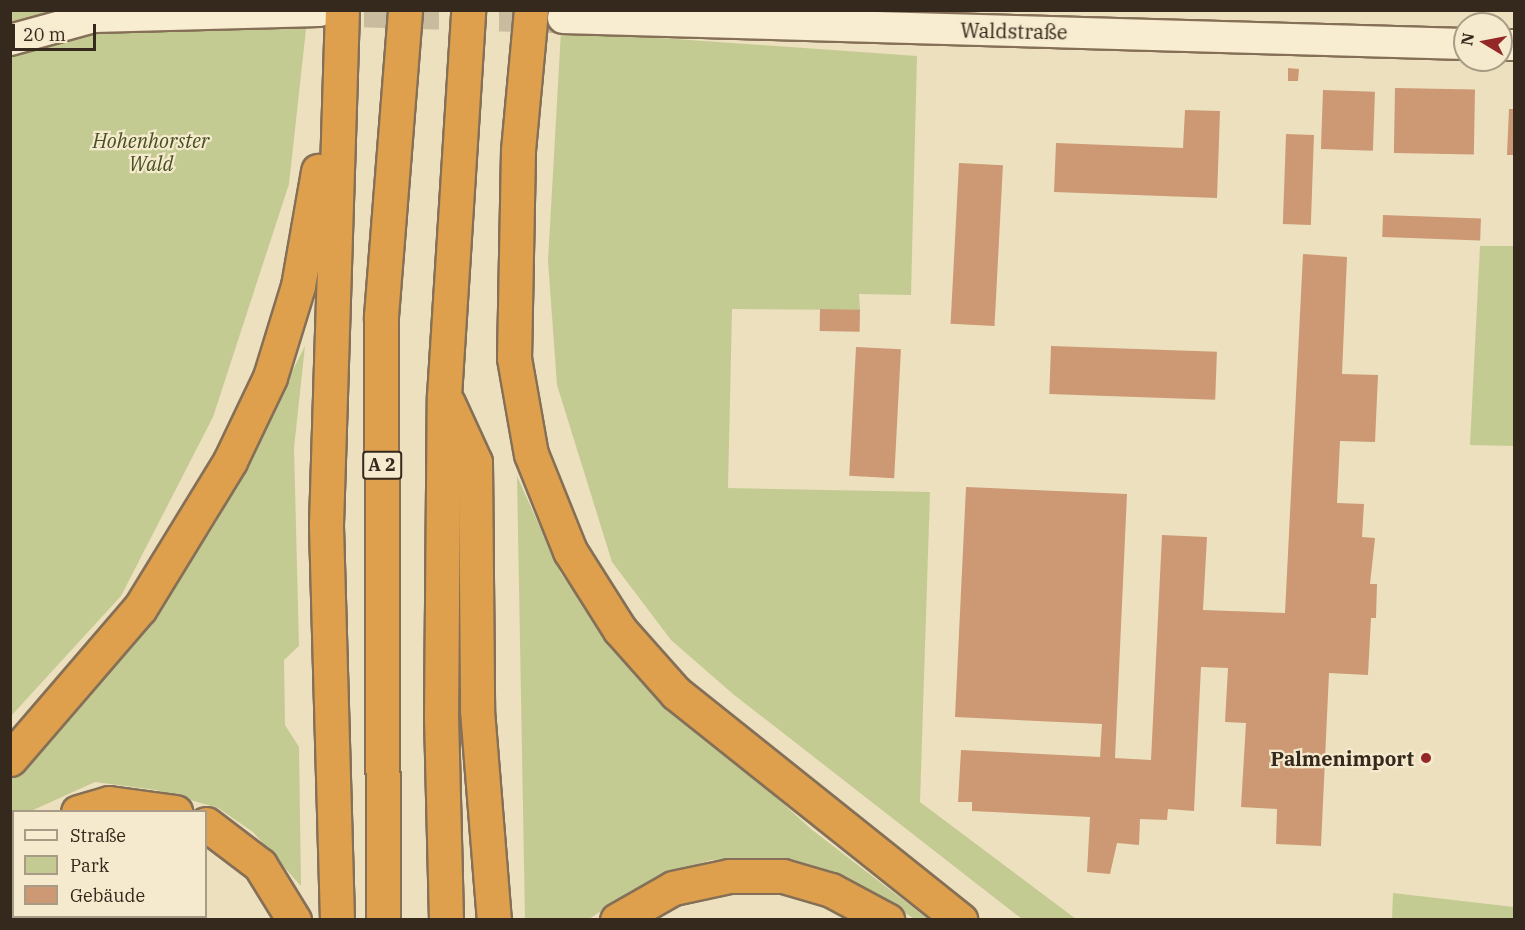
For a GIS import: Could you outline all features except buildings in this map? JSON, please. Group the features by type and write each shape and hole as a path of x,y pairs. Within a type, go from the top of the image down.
{"highway":[{"name":"A 2","path":"383,920 381,316 405,10"},
{"path":"446,920 441,717 444,396 468,10"},
{"path":"531,10 518,151 514,358 531,454 570,551 620,630 676,693 960,920"},
{"path":"10,759 140,608 198,519 270,377 298,286 341,26"},
{"path":"337,920 326,524 341,26"},
{"path":"444,396 475,462 477,710 494,920"},
{"path":"85,810 109,803 160,810"},
{"path":"207,825 260,865 294,920"},
{"path":"617,920 672,888 729,876 792,879 831,890 887,920"}],"street":[{"path":"10,40 94,18 320,11"},
{"name":"Waldstraße","path":"563,18 1056,21 1453,43"}],"green space":[{"name":"Hohenhorster Wald","path":"11,11 308,11 289,184 213,417 121,596 11,716"},
{"path":"561,31 917,56 911,295 859,294 860,310 732,309 728,488 930,492 920,802 1076,919 1022,919 733,694 671,640 612,562 557,385 548,261"},
{"path":"1480,246 1514,246 1514,446 1470,445"},
{"path":"305,346 294,448 299,646 284,660 285,725 299,747 301,886 253,832 218,808 156,790 95,782 33,810 12,810 11,821 10,780 150,626 217,521"},
{"path":"517,476 561,574 643,676 811,829 928,919 914,919 887,900 812,867 748,859 711,860 683,869 631,891 589,919 525,919"},
{"path":"1393,893 1514,907 1514,919 1392,919"},
{"path":"12,914 12,918 87,919 11,919"}],"tunnel":[{"path":"319,11 554,18"}],"place":[{"name":"Palmenimport","path":"1426,758"}]}
